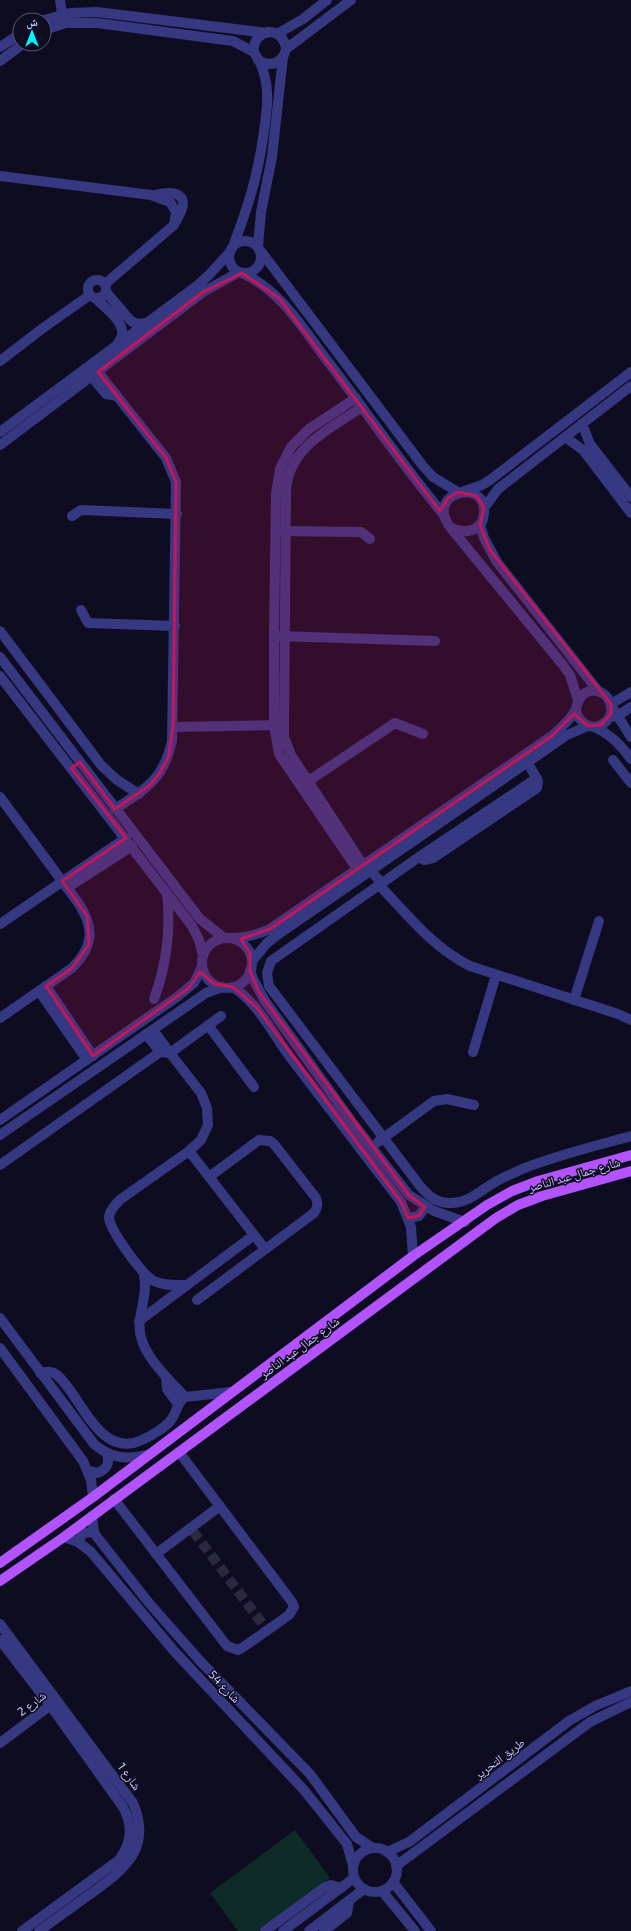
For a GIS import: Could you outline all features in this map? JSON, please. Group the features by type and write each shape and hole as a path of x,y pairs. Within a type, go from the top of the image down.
{"main road":[{"name":"شارع جمال عبد الناصر","path":"0,1563 93,1496 413,1256 465,1222 487,1205 512,1191 538,1181 631,1155"},
{"name":"شارع جمال عبد الناصر","path":"0,1581 92,1516 496,1218 507,1211 542,1196 631,1171"},
{"path":"319,1326 320,1335 329,1341"},
{"path":"295,1344 305,1350 308,1357"}],"street":[{"path":"60,0 62,14"},
{"path":"202,967 208,979 214,984 222,987 233,987 244,981 251,966 267,943 364,870 552,736 576,710 578,700 570,675 563,665 450,526 444,515 418,484 356,398 279,298 262,284 235,270 229,262 231,248 254,190 267,110 267,91 256,56 256,40 261,35 272,33 303,19 327,0"},
{"path":"52,27 66,23 97,23 233,41 244,46 267,64 272,64 276,63 285,53 351,0"},
{"path":"0,445 203,292 241,273 249,273 256,269 260,264 261,257 259,248 261,212 272,156 285,53 284,40 272,33 97,12 62,14 52,17"},
{"path":"0,47 12,39"},
{"path":"0,61 12,52"},
{"path":"0,176 151,196 165,199 174,206 176,212 174,225 106,288 100,298 92,296 42,328 0,361"},
{"path":"0,432 210,275 231,248 243,240 254,243 259,248 423,466 433,477 461,492 478,496 484,508 483,520 480,525 473,530 465,532 457,531 450,526"},
{"path":"117,345 122,336 120,327 116,318 92,296 88,288 92,281 99,280 130,320 136,324 146,323"},
{"path":"444,515 445,504 448,498 482,485 490,480 631,372"},
{"path":"95,374 106,394 117,396 166,458 172,469 176,482 177,514 173,727 168,758 159,774 150,785 139,794 115,809"},
{"path":"484,508 498,489 631,386"},
{"path":"281,532 277,481 280,469 291,447 309,429 356,398"},
{"path":"362,407 315,438 299,453 289,473 286,483 281,532 279,725 287,748 305,784 372,884 379,885 435,944 451,957 470,966 631,1020"},
{"path":"582,424 593,455 631,513"},
{"path":"309,429 315,438"},
{"path":"565,437 593,455 620,482 631,497"},
{"path":"620,482 631,482"},
{"path":"72,516 81,510 177,514"},
{"path":"480,525 484,538 497,562 600,692 609,699 616,716 631,737"},
{"path":"281,532 361,532 370,539"},
{"path":"81,610 88,622 175,626"},
{"path":"0,631 101,765 117,780 139,794"},
{"path":"279,636 435,641"},
{"path":"0,657 200,919 228,938 246,946 250,953 251,966 256,986 265,1001 409,1195 425,1207 465,1222"},
{"path":"0,676 192,926 199,940 203,956 202,967 194,983 189,988 0,1120"},
{"path":"0,690 18,701"},
{"path":"578,700 588,692 600,692"},
{"path":"611,706 631,692"},
{"path":"203,956 210,944 228,938 245,938 270,928 364,870 528,763 567,735 591,726 601,725 607,721 611,714 611,706"},
{"path":"616,716 631,707"},
{"path":"576,710 579,720 606,732 616,740 631,759"},
{"path":"305,784 396,723 423,734"},
{"path":"173,727 279,725"},
{"path":"613,760 631,783"},
{"path":"71,768 80,762"},
{"path":"528,763 537,778 419,857 271,961 267,977 274,993 383,1139 428,1195 438,1201 449,1203 461,1202 472,1198 492,1184 523,1169 557,1156 631,1136"},
{"path":"0,797 87,916 90,930 88,944 82,957 72,968 0,1018"},
{"path":"0,924 129,842"},
{"path":"154,999 163,972 169,936 167,893"},
{"path":"574,1000 599,921"},
{"path":"473,1052 496,975"},
{"path":"0,1135 206,993 222,987"},
{"path":"233,987 246,996 256,1008 291,1058 401,1202 408,1218 412,1237 413,1256"},
{"path":"42,988 90,1058"},
{"path":"0,1165 165,1052 221,1016"},
{"path":"208,1025 254,1087"},
{"path":"149,1032 201,1093 207,1108 208,1125 201,1140 189,1151 113,1206 109,1216 112,1227 144,1275 164,1285 187,1285"},
{"path":"372,1147 439,1099 447,1099 474,1105"},
{"path":"197,1300 314,1213 317,1208 316,1198 278,1149 270,1141 258,1140 209,1177"},
{"path":"189,1151 265,1249"},
{"path":"408,1218 419,1216 425,1207"},
{"path":"139,1321 254,1235"},
{"path":"220,1261 230,1275"},
{"path":"144,1275 145,1300 139,1321 141,1340 182,1400"},
{"path":"0,1318 90,1441 106,1453 126,1458 146,1456"},
{"path":"0,1348 89,1471 93,1496"},
{"path":"40,1373 48,1371 58,1376 95,1427 106,1436 122,1443 132,1443 143,1440 170,1421 182,1400"},
{"path":"182,1400 232,1392"},
{"path":"114,1499 227,1646 238,1650 266,1628 292,1611 294,1607 292,1602 178,1452"},
{"path":"89,1471 98,1473 106,1468 108,1463 106,1453"},
{"path":"156,1554 192,1530 220,1506"},
{"name":"شارع 54","path":"92,1516 94,1532 124,1573 227,1690 310,1774 356,1837 373,1848"},
{"path":"78,1542 83,1533 94,1532"},
{"name":"شارع 54","path":"64,1536 78,1542 91,1552 174,1651 304,1790 346,1844 353,1866"},
{"name":"شارع 1","path":"0,1624 54,1702 123,1807 131,1827 130,1839 126,1850 119,1860 22,1931"},
{"name":"شارع 1","path":"0,1640 54,1702 133,1803 139,1821 140,1831 135,1851 125,1867 39,1931"},
{"name":"طريق التحرير","path":"387,1852 409,1842 569,1721 601,1703 631,1691"},
{"name":"شارع 2","path":"0,1743 54,1702"},
{"path":"396,1866 590,1722 631,1702"},
{"path":"373,1848 387,1852 393,1858 396,1866 396,1875 393,1882 382,1891 373,1892 364,1889 354,1878 353,1866 358,1855 365,1850 373,1848"},
{"path":"284,1931 354,1878"},
{"path":"393,1882 431,1931"},
{"path":"265,1931 325,1887 331,1885 341,1888"},
{"path":"309,1931 364,1889"},
{"path":"382,1891 415,1931"},
{"path":"324,1931 347,1913 349,1901"}],"highlighted area":[{"path":"242,273 279,298 440,511 448,498 458,492 477,496 484,508 480,525 490,550 611,704 611,714 601,725 588,726 574,714 552,736 270,929 241,939 250,953 250,971 259,992 409,1195 425,1207 419,1216 408,1218 401,1202 257,1008 233,987 214,984 200,972 189,988 93,1056 46,986 72,968 89,944 87,916 62,881 126,838 71,768 80,762 115,809 150,785 159,774 168,758 173,727 176,482 166,458 98,372 203,292"}],"green space":[{"path":"295,1830 330,1878 259,1931 238,1931 210,1893"}],"tunnel":[{"path":"193,1531 264,1626"}]}
